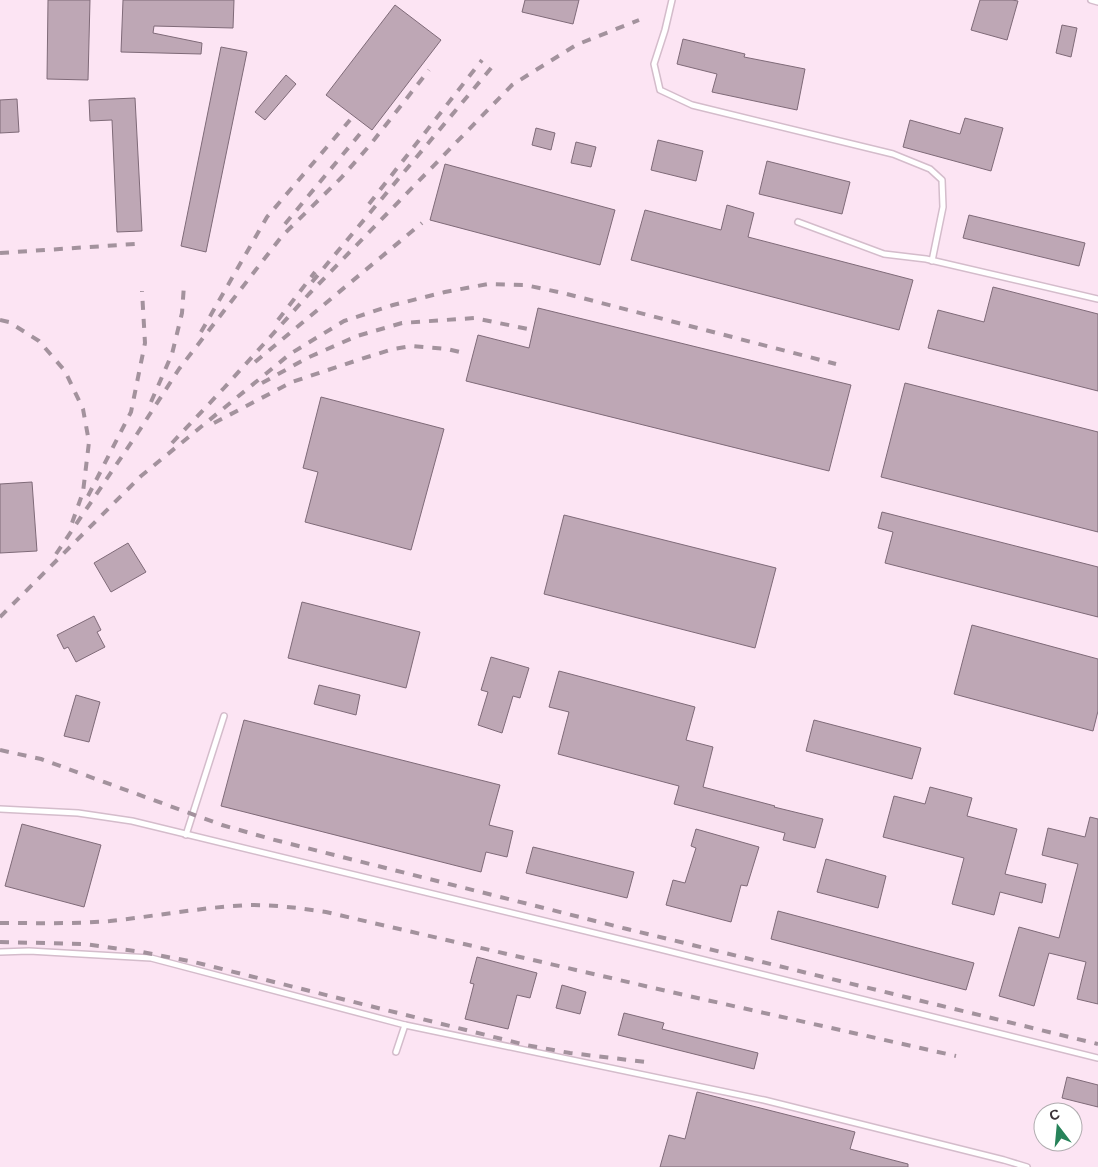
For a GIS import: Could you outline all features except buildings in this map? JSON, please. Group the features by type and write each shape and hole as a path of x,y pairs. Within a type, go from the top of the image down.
{"lane":[{"path":"672,0 666,30 654,64 660,90 692,104 893,154 930,169 942,180 942,207 932,261"},
{"path":"1091,0 1098,2"},
{"path":"798,222 884,254 932,261 1098,299"},
{"path":"186,835 224,716"},
{"path":"0,809 87,815 132,821 1098,1058"},
{"path":"0,952 29,951 151,958 404,1025 764,1100 1027,1167"},
{"path":"396,1052 404,1025"}],"railway":[{"path":"172,443 309,294 512,85 576,45 639,20"},
{"path":"369,204 482,60"},
{"path":"312,282 492,67"},
{"path":"56,554 179,369 282,236 341,178 370,145 429,70"},
{"path":"201,332 267,217 350,120"},
{"path":"285,224 364,129"},
{"path":"255,362 422,223"},
{"path":"0,253 135,244"},
{"path":"278,320 315,272"},
{"path":"0,617 141,476 290,354 344,321 393,305 488,284 525,285 563,293 836,364"},
{"path":"151,402 172,354 182,313 184,285"},
{"path":"88,496 131,412 145,343 142,291"},
{"path":"262,383 307,358 357,336 402,323 474,318 528,329"},
{"path":"0,320 9,322 39,341 65,371 83,409 89,442 83,492 72,523"},
{"path":"214,423 292,382 393,349 411,346 447,349 464,353"},
{"path":"0,750 41,759 222,825 271,839 627,929 1098,1044"},
{"path":"0,923 110,921 250,905 307,909 956,1056"},
{"path":"0,942 84,944 142,952 194,962 526,1045 570,1053 646,1062"}]}
